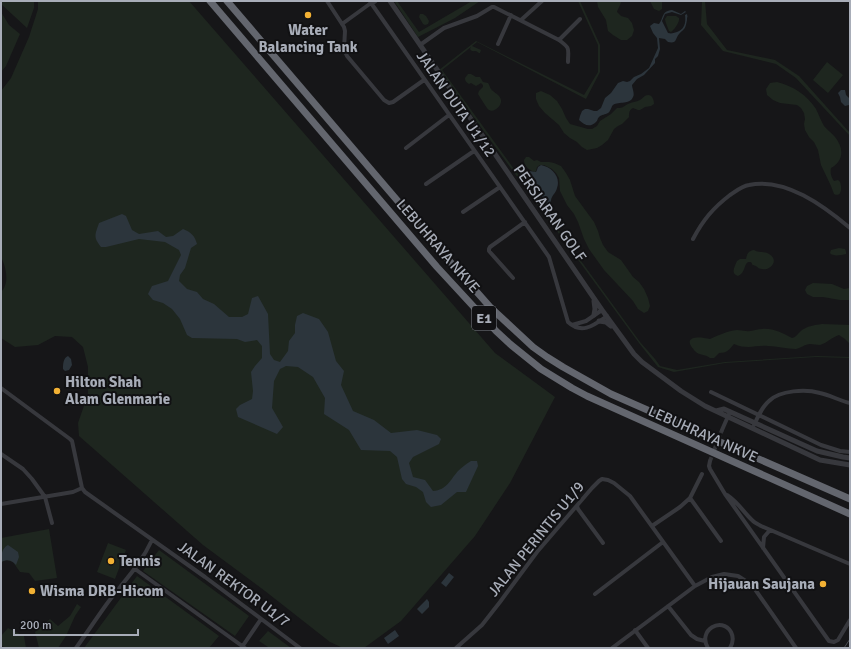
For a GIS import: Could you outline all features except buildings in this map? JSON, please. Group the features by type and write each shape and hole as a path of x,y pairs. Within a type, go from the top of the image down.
{"highway":[{"name":"LEBUHRAYA NKVE","path":"210,1 437,267 496,331 541,369 593,399 850,514"},
{"name":"LEBUHRAYA NKVE","path":"227,1 437,248 491,308 533,347 547,357 612,394 850,499"}],"street":[{"path":"327,1 345,31 344,49 347,56 384,100 389,103 393,102 424,80"},
{"name":"PERSIARAN GOLF","path":"390,1 602,310 634,354 642,362 681,391 705,406 716,411 724,409 729,415 752,429 820,460 850,465"},
{"path":"520,20 542,1"},
{"path":"342,24 373,2"},
{"name":"JALAN DUTA U1/12","path":"373,2 424,80 549,257 566,320 571,325"},
{"path":"420,45 444,28 476,16 494,6 567,46 568,62"},
{"path":"498,44 511,15"},
{"path":"558,40 580,19"},
{"path":"406,148 450,116"},
{"path":"426,184 474,151"},
{"path":"693,239 700,225 711,211 720,203 736,191 748,185 760,184 780,186 793,190 805,196 841,220 850,228"},
{"path":"463,212 500,187"},
{"path":"513,278 489,251 489,249 524,222"},
{"path":"593,296 595,305 594,315"},
{"path":"571,325 586,321 602,310"},
{"path":"571,325 578,328 589,327 607,316"},
{"path":"586,321 589,327"},
{"path":"600,321 609,324 619,333"},
{"path":"1,388 72,441 82,488 73,492 1,504"},
{"path":"752,429 764,406 771,399 780,394 807,390 850,403"},
{"path":"711,392 821,445 840,451 850,452"},
{"path":"722,430 729,415"},
{"name":"PERSIARAN GOLF","path":"729,415 755,423 817,451 850,458"},
{"path":"1,454 23,469 32,479 45,497 52,523"},
{"path":"710,461 710,469 725,494 829,641 834,642 838,640 850,620"},
{"path":"652,526 680,507 690,498 702,474"},
{"name":"JALAN PERINTIS U1/9","path":"456,648 482,625 537,552 602,479 614,483 630,496 695,586"},
{"name":"JALAN REKTOR U1/7","path":"82,488 85,492 205,577 300,648"},
{"path":"725,494 734,499 753,521 761,526 850,564"},
{"path":"690,498 721,541"},
{"path":"577,506 603,542"},
{"path":"764,548 764,537 770,530"},
{"path":"76,648 106,605 135,569 152,540"},
{"path":"595,594 663,542"},
{"path":"135,569 243,647 261,619"},
{"path":"612,648 695,586 712,576 724,574 738,576 752,585 796,648"},
{"path":"668,606 691,635 697,639 705,641"},
{"path":"708,648 705,641 707,632 713,626 718,625 726,627 730,630 732,634 732,643 730,648"},
{"path":"635,630 648,648"}],"shaded area":[{"path":"1,1 34,1 34,8 27,28 1,4"},
{"path":"38,1 189,1 495,353 555,397 510,483 475,536 401,621 364,648 343,648 330,642 203,545 79,436 78,423 88,394 88,367 83,347 72,337 55,336 38,345 15,347 1,338 1,292 6,284 6,270 1,257 1,91 11,78 29,37 38,9"},
{"path":"394,1 397,1 419,32 472,1 480,1 455,18 418,37"},
{"path":"578,1 580,1 600,45 600,72 586,99 477,42 472,46 481,50 480,53 471,51 471,47 442,70 640,342 660,366 677,370 725,362 817,356 850,358 816,357 725,363 674,372 658,367 639,343 439,70 476,41 584,95 598,72 598,45"},
{"path":"597,1 621,1 617,12 621,16 628,18 632,23 634,30 632,36 627,40 621,40 608,31 606,20 598,7"},
{"path":"650,1 662,1 662,9 659,11 654,9"},
{"path":"702,1 705,1 707,24 727,50 775,60 799,76 850,133 850,136 796,78 776,64 723,51 701,25"},
{"path":"672,10 681,14 685,11 686,12 681,15 672,12 665,14 662,21 668,33 677,32 682,29 685,23 685,15 687,14 684,30 673,42 668,42 665,39 659,38 660,49 658,56 655,59 655,63 632,85 634,96 632,99 627,102 613,105 607,114 600,116 592,125 587,125 581,122 579,120 582,111 588,109 597,111 601,108 605,98 611,93 618,83 630,81 649,68 658,48 657,38 650,26 654,23 659,24 664,13"},
{"path":"1,12 9,25 20,34 6,66 1,72"},
{"path":"420,14 426,16 429,21 428,24 423,24 419,17"},
{"path":"667,16 676,16 679,18 678,24 671,32 669,31 665,20"},
{"path":"827,62 843,75 828,93 813,80"},
{"path":"468,74 480,77 483,82 488,83 491,89 500,98 501,102 497,108 493,111 488,109 478,94 483,85 481,83 476,86 471,83 469,84 465,81"},
{"path":"777,82 789,86 804,95 816,109 824,126 838,141 841,154 838,162 831,168 831,176 834,181 838,180 840,182 841,189 839,195 834,194 821,165 818,150 805,130 804,113 801,108 797,105 780,103 767,95 766,89 770,83"},
{"path":"841,90 845,90 846,95 850,99 849,105 845,106 841,102 838,93"},
{"path":"541,91 550,95 557,101 570,124 588,129 592,129 597,126 600,121 617,108 622,108 648,95 652,97 654,104 640,110 633,108 629,117 614,129 608,140 597,148 587,150 564,133 559,125 539,106 536,99 536,93"},
{"path":"526,157 529,157 534,161 549,162 561,166 570,180 575,196 594,222 603,245 608,252 621,260 644,289 650,306 648,311 644,313 638,309 633,301 604,270 589,249 574,214 567,205 560,191 559,178 556,173 544,165 537,167 535,172 527,168 524,160"},
{"path":"541,165 552,170 557,176 558,180 556,190 551,200 552,211 549,214 546,213 534,198 524,181 529,171 536,172 538,167"},
{"path":"122,214 126,216 132,230 139,234 158,231 166,237 173,236 183,229 188,231 195,239 197,244 191,248 179,281 187,289 197,292 203,299 214,304 229,317 242,317 248,314 252,298 258,296 268,314 270,354 274,360 280,362 288,351 289,341 295,333 297,316 303,313 319,319 328,332 336,361 344,371 341,385 353,411 374,420 391,433 417,430 437,435 441,439 439,444 413,457 409,463 413,477 425,480 433,491 445,487 458,471 467,463 477,461 478,466 466,492 457,492 441,505 431,507 426,502 423,492 416,487 406,484 402,479 397,457 390,451 361,450 349,430 324,414 325,398 313,377 298,367 286,366 280,369 274,381 272,408 283,427 277,434 238,417 236,409 240,405 252,399 253,391 251,372 262,358 262,346 257,340 245,342 237,339 192,338 187,335 180,319 172,309 163,303 153,300 148,294 152,286 168,281 181,255 179,250 165,242 139,239 106,247 101,247 97,241 96,233 99,223"},
{"path":"839,248 845,249 846,254 835,255 830,253 831,250"},
{"path":"754,250 767,253 772,256 774,262 771,267 762,269 753,265 751,262 748,262 741,274 738,276 734,274 737,261 740,259 746,259 748,253"},
{"path":"813,283 832,284 844,289 850,288 850,300 813,297 807,294 805,290 807,286"},
{"path":"814,325 850,325 850,344 839,335 820,345 808,344 796,349 771,346 743,347 734,344 726,352 719,353 714,358 710,358 697,353 690,343 692,338 710,339 726,332 737,330 752,331 770,329 792,338 802,330"},
{"path":"68,356 71,359 72,365 69,370 65,371 63,369 64,362 65,358"},
{"path":"49,529 57,578 35,581 29,573 20,572 13,562 7,560 1,562 1,538"},
{"name":"Tennis","path":"108,543 126,550 115,579 97,572"},
{"path":"8,545 18,552 19,557 16,565 9,560 1,562 2,552"},
{"path":"159,550 249,616 235,636 143,571"},
{"path":"449,573 454,577 446,587 441,583"},
{"path":"137,576 219,636 209,648 84,648"},
{"path":"427,599 429,602 429,607 422,614 417,609"},
{"path":"77,604 81,607 58,648 39,648 35,632 50,619 58,626 70,616"},
{"path":"8,628 24,636 26,648 6,648 1,645 1,636"},
{"path":"395,630 399,636 388,644 384,638"},
{"path":"268,631 291,648 268,648 259,641"}],"tunnel":[{"path":"710,461 722,430"}],"tram line":[{"path":"844,648 850,639"}],"place":[{"name":"Water Balancing Tank","path":"308,15"},
{"name":"Hilton Shah Alam Glenmarie","path":"57,391"},
{"name":"Tennis","path":"111,561"},
{"name":"Hijauan Saujana","path":"823,584"},
{"name":"Wisma DRB-Hicom","path":"32,591"}]}
